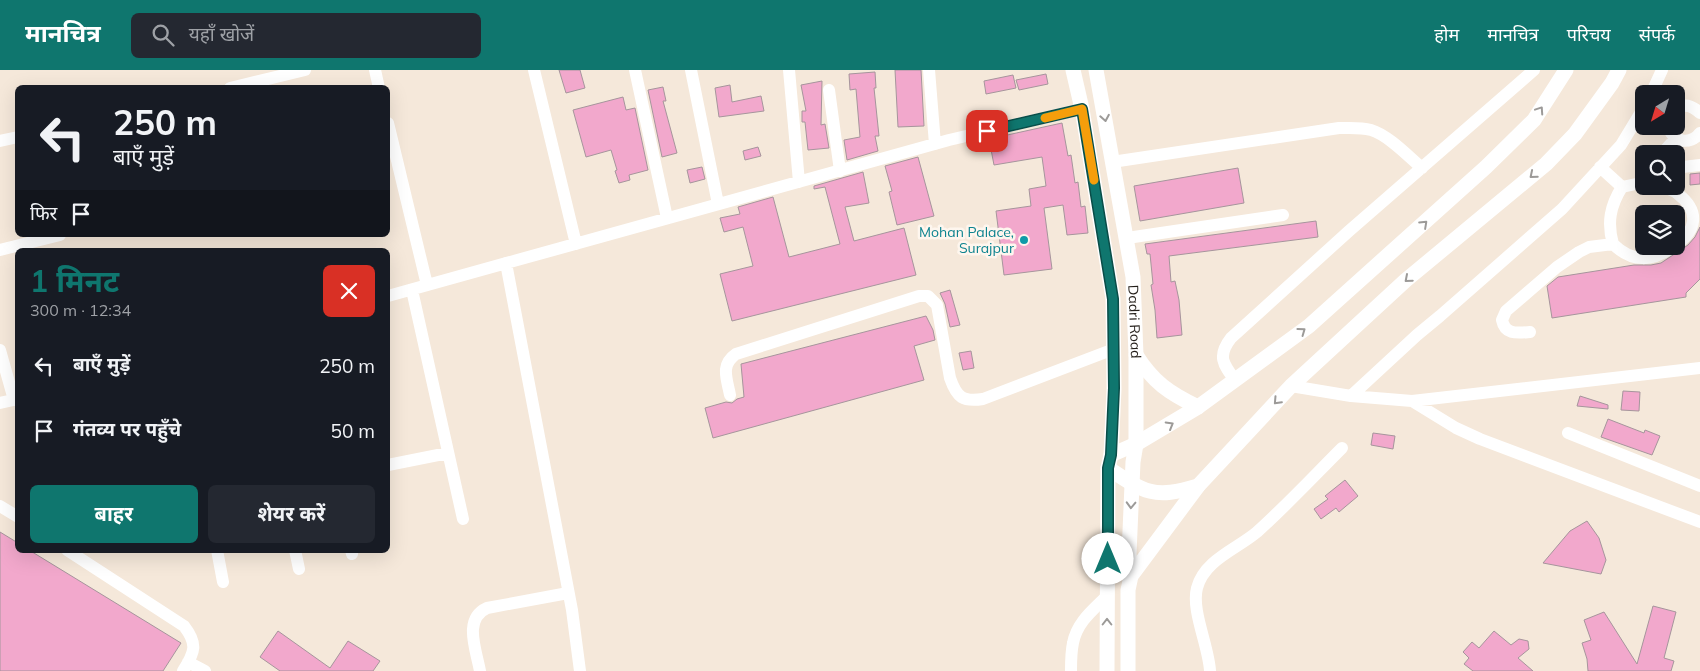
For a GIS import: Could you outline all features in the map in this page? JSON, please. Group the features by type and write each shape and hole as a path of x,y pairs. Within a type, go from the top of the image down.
{"main road":[{"name":"Dadri Road","path":"1073,70 1082,109 1113,299 1114,349 1109,462 1107,671"},
{"name":"Dadri Road","path":"1096,70 1133,276 1136,355 1136,444 1129,554 1128,671"},
{"path":"1198,486 1174,493 1146,491 1132,484 1109,462 1198,407 1309,326 1486,167 1534,120 1566,70"},
{"path":"1130,583 1198,486 1291,386 1406,280 1546,164 1575,134 1612,83 1619,70"},
{"path":"1136,355 1147,372 1159,385 1177,397 1198,407"}],"street":[{"path":"242,85 305,70"},
{"path":"375,70 378,85"},
{"path":"534,70 576,244"},
{"path":"635,70 667,218"},
{"path":"691,70 718,204"},
{"path":"788,70 799,182"},
{"path":"930,70 935,144"},
{"path":"1235,380 1226,368 1222,356 1224,347 1231,338 1349,231 1534,70"},
{"path":"1655,85 1662,70"},
{"path":"830,90 840,170"},
{"path":"1685,105 1691,106 1700,113"},
{"path":"390,296 935,144 1082,109"},
{"path":"1351,396 1417,335 1562,209 1621,145 1635,122"},
{"path":"1112,162 1339,128 1357,127 1373,130 1384,136 1422,168"},
{"path":"390,132 426,285"},
{"path":"1672,135 1687,141 1699,135"},
{"path":"0,141 15,138"},
{"path":"1669,145 1676,138"},
{"path":"1685,167 1700,164"},
{"path":"1600,168 1622,187"},
{"path":"1635,184 1622,187 1614,200 1609,230 1613,244 1630,257 1641,259 1658,255"},
{"path":"1680,195 1692,208 1694,223 1688,237 1685,239"},
{"path":"1127,238 1283,214"},
{"path":"0,250 52,237"},
{"path":"1530,332 1516,333 1508,331 1502,322 1506,311 1579,252 1589,247 1613,244"},
{"path":"506,263 572,610 580,671"},
{"path":"412,290 462,519"},
{"path":"730,395 725,369 728,360 736,354 919,296 928,296 937,305 950,378 954,390 962,398 972,400 983,398 1114,349"},
{"path":"0,350 15,396"},
{"path":"1291,386 1351,396 1412,401 1700,368"},
{"path":"0,402 15,399"},
{"path":"1412,401 1456,428 1480,439 1700,522"},
{"path":"1568,433 1700,486"},
{"path":"1210,671 1196,602 1196,589 1203,573 1218,559 1257,532 1342,448"},
{"path":"390,465 448,452"},
{"path":"0,506 15,515"},
{"path":"72,553 184,626 192,636 194,644 185,666 205,671"},
{"path":"218,553 223,582"},
{"path":"296,553 299,569"},
{"path":"480,671 472,628 478,612 487,608 568,593"},
{"path":"1070,671 1072,644 1077,630 1084,619 1107,596"}],"building":[{"path":"559,70 580,70 585,88 566,93"},
{"path":"895,70 921,70 924,126 898,127"},
{"path":"875,72 876,88 874,88 879,136 875,136 878,151 847,160 844,140 860,137 856,89 850,90 849,74"},
{"path":"1046,74 1048,84 1019,90 1016,80"},
{"path":"1013,75 1016,88 986,94 984,81"},
{"path":"822,81 821,125 825,124 829,148 808,150 805,122 802,122 802,111 806,111 801,85"},
{"path":"730,85 732,102 761,96 764,111 719,117 715,88"},
{"path":"663,87 666,101 663,101 677,153 662,157 648,90"},
{"path":"623,97 626,110 635,108 648,170 629,175 630,180 619,183 611,150 586,157 573,110"},
{"path":"1062,123 1068,156 1071,155 1075,183 1078,182 1081,207 1085,206 1088,233 1067,235 1063,205 1044,208 1052,269 1004,275 996,211 1031,206 1029,189 1046,186 1042,157 994,165 989,139"},
{"path":"758,147 761,156 745,160 743,151"},
{"path":"918,157 934,216 897,225 889,192 892,191 885,166"},
{"path":"702,167 705,179 690,183 687,170"},
{"path":"1238,168 1244,203 1140,221 1134,186"},
{"path":"863,172 869,203 845,207 854,241 904,228 916,275 732,321 720,274 753,266 743,227 724,232 720,218 740,214 738,207 773,197 789,257 840,244 825,187 814,189 814,186"},
{"path":"1700,173 1700,184 1690,185 1690,174"},
{"path":"1316,221 1318,237 1169,256 1171,282 1175,281 1179,300 1182,335 1157,338 1151,285 1153,284 1150,254 1147,254 1145,244"},
{"path":"1700,227 1700,279 1686,293 1686,297 1552,318 1547,286 1558,277 1634,265 1661,263 1673,255 1685,255 1685,247 1695,237"},
{"path":"950,290 960,325 950,327 945,304 940,293"},
{"path":"926,316 933,330 935,340 914,346 924,380 713,438 705,408 726,402 732,403 744,397 741,364"},
{"path":"971,351 974,368 963,370 959,353"},
{"path":"1623,391 1640,392 1639,411 1621,410"},
{"path":"1580,396 1608,405 1608,409 1577,406"},
{"path":"1608,419 1644,433 1645,430 1660,436 1652,455 1601,437"},
{"path":"1373,433 1395,436 1393,449 1371,445"},
{"path":"1345,480 1358,496 1339,512 1336,508 1321,519 1314,509 1328,499 1325,496"},
{"path":"1587,521 1599,538 1606,560 1601,574 1543,563 1570,531"},
{"path":"0,532 15,541 15,553 34,553 181,643 163,671 0,671"},
{"path":"1653,606 1676,612 1664,658 1674,661 1671,671 1588,671 1587,659 1582,643 1591,640 1584,620 1604,612 1637,664"},
{"path":"278,631 330,668 348,641 380,661 373,671 280,671 260,657"},
{"path":"1494,631 1511,645 1519,639 1528,641 1529,649 1518,658 1533,671 1473,671 1464,664 1469,658 1463,652 1472,642 1479,648"}],"slow traffic":[{"path":"1045,118 1082,109 1094,180"}],"place":[{"name":"Mohan Palace, Surajpur","path":"1024,240"}],"route":[{"path":"987,131 1082,109 1113,299 1114,388 1111,455 1108,468 1108,559"}]}
